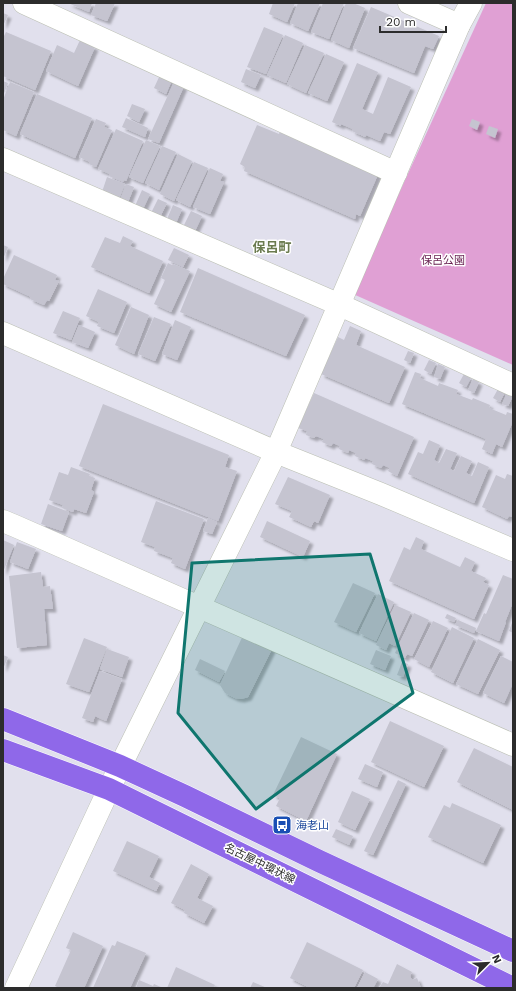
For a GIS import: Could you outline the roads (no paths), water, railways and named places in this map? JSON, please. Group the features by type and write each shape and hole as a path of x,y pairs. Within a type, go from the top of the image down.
{"main road":[{"path":"3,719 120,766 513,951"},
{"name":"名古屋中環状線","path":"3,750 109,789 511,988"}],"street":[{"path":"24,3 396,173"},
{"path":"409,3 459,25"},
{"path":"16,988 120,766 276,452 459,25 471,3"},
{"path":"3,159 340,305 513,385"},
{"path":"3,333 276,452 381,494 513,550"},
{"path":"3,521 513,745"}],"place":[{"name":"海老山","path":"282,825"}],"district":[{"name":"保呂町","path":"272,247"}],"park label":[{"name":"保呂公園","path":"443,260"}]}
